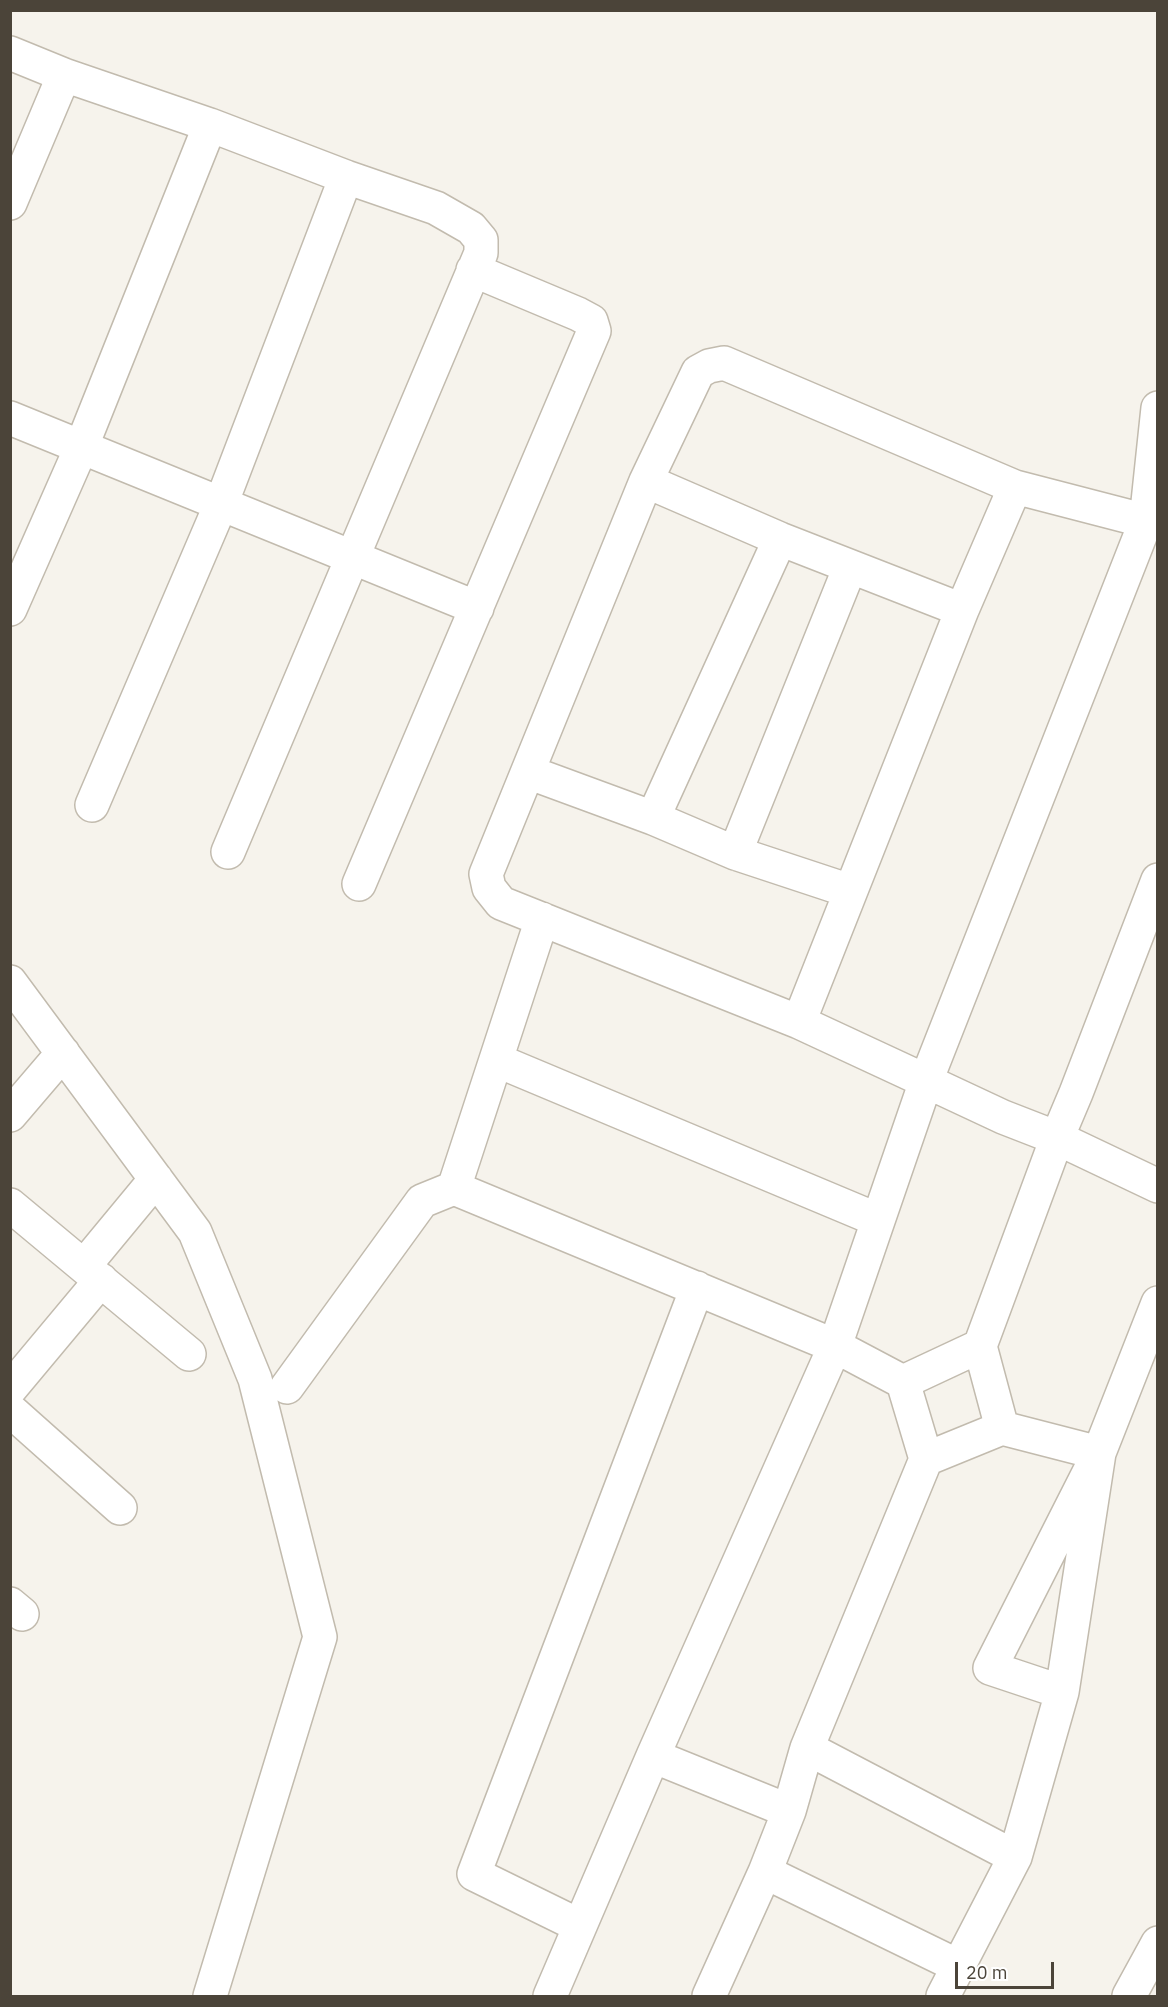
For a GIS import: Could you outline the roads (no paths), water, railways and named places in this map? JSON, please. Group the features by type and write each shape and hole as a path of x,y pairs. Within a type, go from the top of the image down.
{"street":[{"path":"10,53 64,75 210,125 346,177 436,208 471,228 481,240 481,253 228,852"},
{"path":"10,203 64,75"},
{"path":"10,609 81,448 210,125"},
{"path":"92,805 221,504 346,177"},
{"path":"359,884 594,331 591,321 578,314 473,270"},
{"path":"1152,519 1015,487 724,363 709,366 698,372 646,481 486,874 489,888 501,903 799,1022 1158,1186"},
{"path":"550,1996 653,1756 835,1346 926,1081 1152,519 1158,408"},
{"path":"10,418 477,608"},
{"path":"646,481 780,539 962,610"},
{"path":"799,1022 962,610 1015,487"},
{"path":"653,818 780,539"},
{"path":"735,853 850,567"},
{"path":"528,772 653,818 735,853 850,891"},
{"path":"1002,1428 980,1346 1057,1138 1158,880"},
{"path":"454,1188 542,919"},
{"path":"10,982 195,1232 255,1379 320,1637 210,1996"},
{"path":"10,1115 63,1053"},
{"path":"496,1060 878,1220"},
{"path":"10,1389 156,1179"},
{"path":"287,1388 422,1201 454,1188 835,1346 903,1382 926,1459 807,1748 789,1811 765,1872 709,1996"},
{"path":"10,1205 189,1354"},
{"path":"580,1926 474,1875 697,1288"},
{"path":"1062,1692 990,1668 1099,1453 1158,1304"},
{"path":"903,1382 980,1346"},
{"path":"10,1410 120,1508"},
{"path":"926,1459 1002,1428 1099,1453"},
{"path":"943,1996 1015,1857 1062,1692 1099,1453"},
{"path":"807,1748 1015,1857"},
{"path":"653,1756 789,1811"},
{"path":"765,1872 958,1966"},
{"path":"1129,1996 1158,1943"}]}
